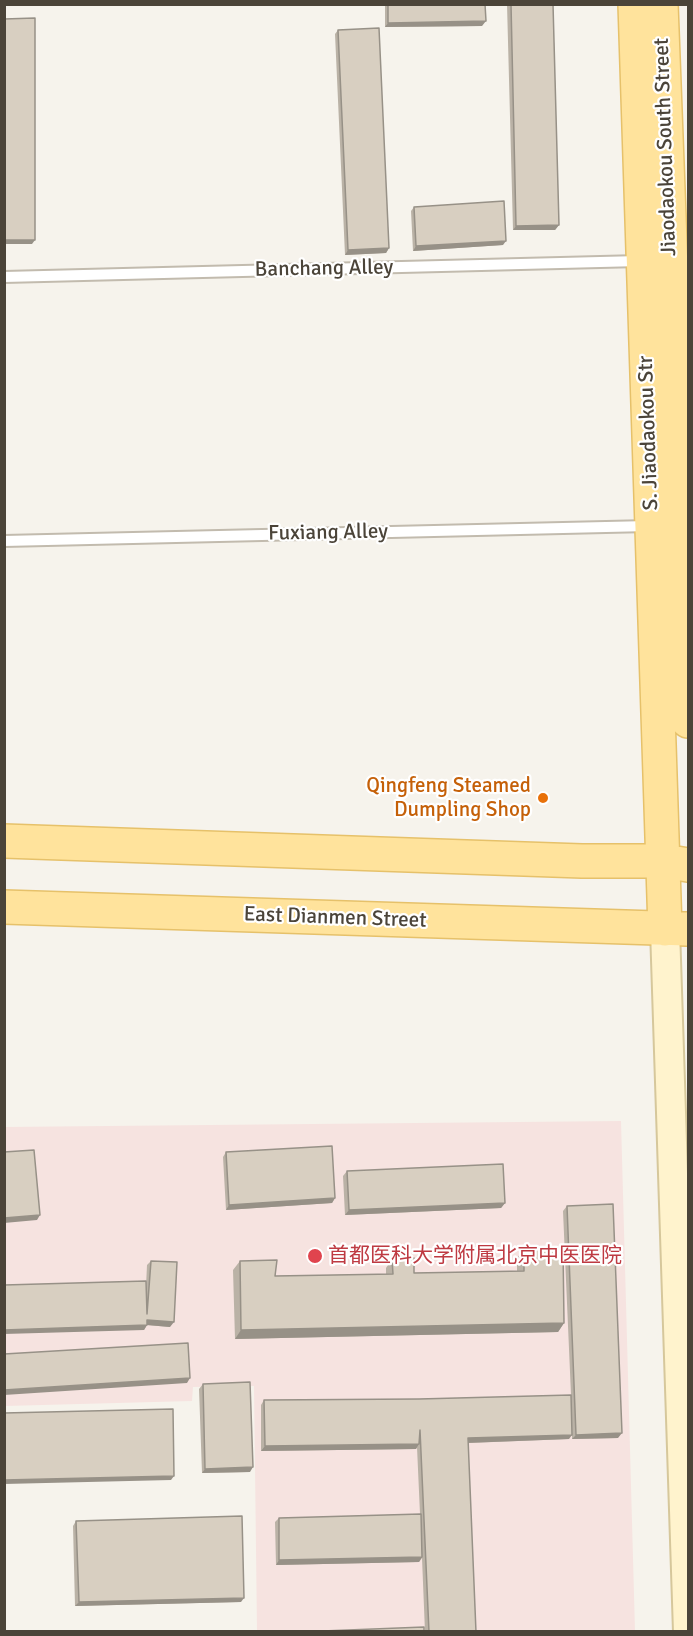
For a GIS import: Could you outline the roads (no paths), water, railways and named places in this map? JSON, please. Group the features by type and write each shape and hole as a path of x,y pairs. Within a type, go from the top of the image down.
{"main road":[{"name":"S. Jiaodaokou Str","path":"635,4 652,526 676,863 677,928"},
{"name":"Jiaodaokou South Street","path":"661,4 688,721"},
{"path":"4,841 676,863"},
{"name":"East Dianmen Street","path":"4,907 677,928"},
{"path":"677,928 688,1632"}],"lane":[{"name":"Banchang Alley","path":"4,277 644,261"},
{"name":"Fuxiang Alley","path":"4,541 652,526"}],"place":[{"name":"Qingfeng Steamed Dumpling Shop","path":"543,798"},
{"name":"首都医科大学附属北京中医医院","path":"315,1256"}]}
